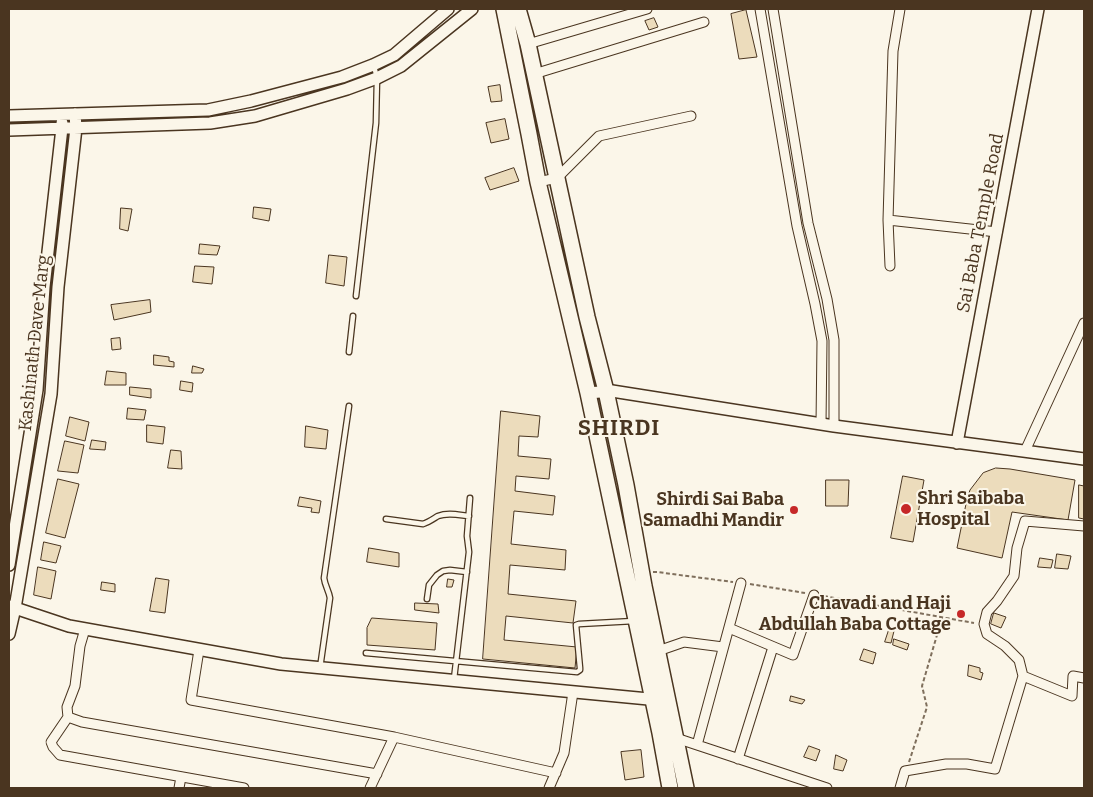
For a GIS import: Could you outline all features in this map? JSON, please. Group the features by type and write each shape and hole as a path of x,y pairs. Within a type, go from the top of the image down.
{"highway":[{"path":"516,9 528,44 587,317 606,392 686,788"},
{"path":"516,9 528,125 538,182 588,393 670,788"}],"street":[{"path":"9,116 208,110 251,101 333,79 373,65 394,55 448,9"},
{"path":"9,130 210,123 264,113 347,89 402,66 472,9"},
{"path":"528,44 647,9"},
{"path":"760,9 797,226 822,342 821,424"},
{"path":"773,9 808,223 827,300 834,340 834,426"},
{"path":"890,266 888,220 893,51 900,9"},
{"name":"Sai Baba Temple Road","path":"957,443 1038,9"},
{"path":"534,74 704,22"},
{"name":"Kashinath Dave Marg","path":"9,565 37,390 44,287 62,128 61,114"},
{"name":"Kashinath Dave Marg","path":"9,634 12,607 51,394 58,287 76,128 75,114"},
{"path":"538,182 557,178 599,136 692,116"},
{"path":"888,220 997,232"},
{"path":"1025,451 1084,323"},
{"path":"588,393 612,391 834,426 1084,459"},
{"path":"900,788 906,771 946,764 967,764 995,769 1023,676 1019,660 1005,646 987,634 984,624 987,612 1014,576 1017,548 1025,521 1084,526"},
{"path":"697,745 741,583"},
{"path":"728,628 793,655 814,594"},
{"path":"12,607 69,626 281,664 668,700"},
{"path":"85,629 80,646 75,686 67,707 68,717 51,742 60,755 244,788"},
{"path":"658,651 684,642 723,647"},
{"path":"738,758 774,647"},
{"path":"199,650 191,700 394,737 556,773"},
{"path":"1023,676 1072,696 1074,676 1084,678"},
{"path":"549,788 564,754 573,692"},
{"path":"68,717 82,722 377,774"},
{"path":"370,788 394,737"},
{"path":"676,738 827,788"},
{"path":"179,788 181,777"}],"lane":[{"path":"356,296 376,123 376,78 373,65"},
{"path":"349,352 353,316"},
{"path":"320,668 330,598 329,591 324,584 324,578 349,406"},
{"path":"454,680 469,552 467,536 470,498"},
{"path":"386,519 423,524 445,514 468,516"},
{"path":"428,599 429,585 437,575 443,571 450,570 467,572"},
{"path":"366,653 577,672 580,668 576,625 636,621"}],"path":[{"path":"906,771 927,707 922,686 942,617"}],"building":[{"path":"746,10 757,57 739,59 731,14"},
{"path":"654,18 658,27 649,30 645,21"},
{"path":"500,85 502,101 491,102 488,87"},
{"path":"505,119 509,139 491,143 486,123"},
{"path":"514,168 519,181 490,190 485,178"},
{"path":"254,207 271,209 269,221 253,218"},
{"path":"121,208 132,209 128,231 120,229"},
{"path":"200,244 220,246 217,255 199,254"},
{"path":"329,255 347,257 344,286 326,283"},
{"path":"195,266 214,267 212,284 193,282"},
{"path":"150,300 151,312 114,320 111,305"},
{"path":"120,338 121,349 112,350 111,339"},
{"path":"154,355 169,357 169,361 174,362 174,367 154,365"},
{"path":"193,366 204,369 202,373 192,373"},
{"path":"107,371 126,373 126,385 105,385"},
{"path":"181,381 193,383 192,392 180,390"},
{"path":"130,387 151,389 151,398 130,395"},
{"path":"128,408 146,410 144,420 127,419"},
{"path":"501,411 540,416 538,437 519,436 518,456 551,459 549,479 516,476 515,491 555,496 553,515 514,511 511,544 566,550 565,570 510,565 508,594 576,601 573,623 506,616 504,640 577,647 575,668 483,659"},
{"path":"70,417 89,422 85,441 66,436"},
{"path":"147,425 165,427 163,444 147,442"},
{"path":"306,426 328,430 326,449 305,447"},
{"path":"92,440 106,442 105,450 90,449"},
{"path":"65,441 84,445 78,473 58,471"},
{"path":"171,450 181,451 182,469 168,468"},
{"path":"996,468 1075,480 1068,520 1012,512 1002,558 957,548 970,490 983,473"},
{"path":"903,476 924,480 913,542 891,538"},
{"path":"58,479 79,484 65,538 46,533"},
{"path":"826,480 849,480 848,506 826,506"},
{"path":"1079,485 1084,486 1084,519 1079,518"},
{"path":"300,497 321,501 319,513 311,512 312,508 298,506"},
{"path":"44,542 61,546 56,563 41,560"},
{"path":"369,548 399,553 399,567 367,562"},
{"path":"1057,554 1071,556 1068,569 1055,568"},
{"path":"1040,558 1053,560 1051,568 1038,567"},
{"path":"38,567 56,571 51,599 34,595"},
{"path":"156,578 169,580 165,613 150,611"},
{"path":"448,579 454,580 452,587 447,587"},
{"path":"102,582 115,584 115,592 101,590"},
{"path":"415,603 438,604 439,613 415,610"},
{"path":"994,613 1006,617 1001,628 991,624"},
{"path":"372,618 437,623 435,650 367,645 367,628"},
{"path":"889,630 894,631 891,643 885,642"},
{"path":"894,639 909,644 907,650 893,645"},
{"path":"864,649 876,653 873,664 860,660"},
{"path":"969,665 980,668 980,672 983,673 981,680 968,676"},
{"path":"791,696 805,700 802,704 790,701"},
{"path":"809,746 820,750 816,761 804,757"},
{"path":"641,750 644,777 625,780 621,752"},
{"path":"836,755 847,760 843,771 834,769"}],"place":[{"name":"Shri Saibaba Hospital","path":"906,509"},
{"name":"Shirdi Sai Baba Samadhi Mandir","path":"794,510"},
{"name":"Chavadi and Haji Abdullah Baba Cottage","path":"961,614"}],"district":[{"name":"SHIRDI","path":"619,429"}]}
